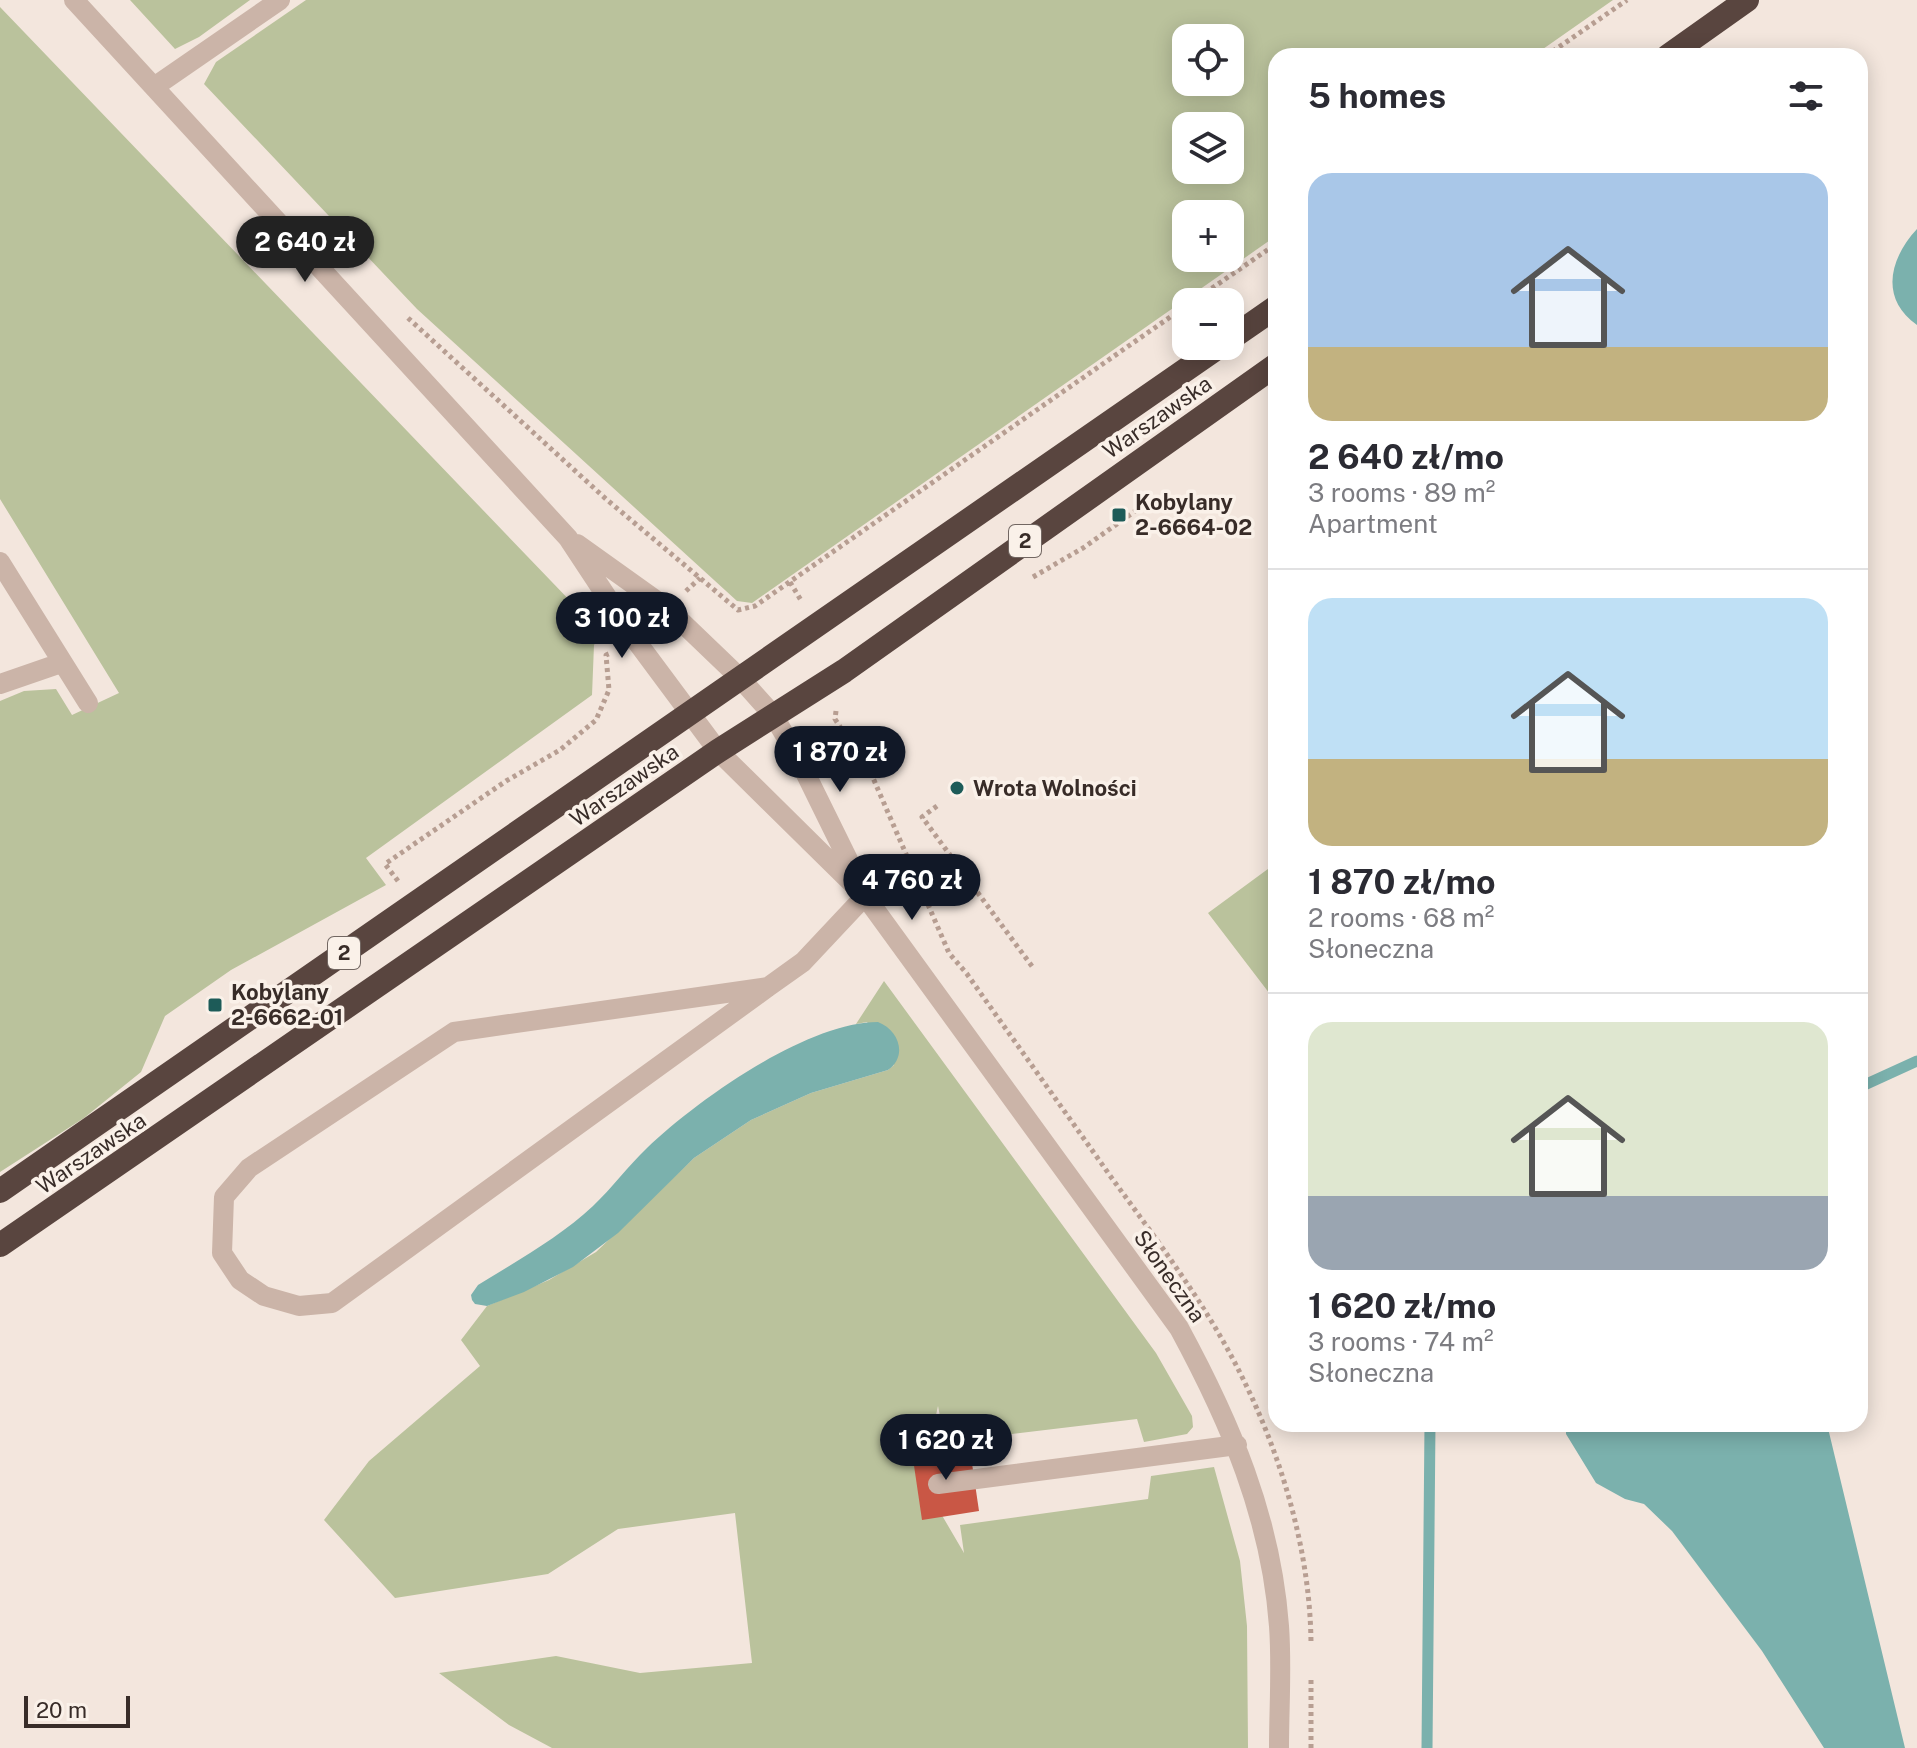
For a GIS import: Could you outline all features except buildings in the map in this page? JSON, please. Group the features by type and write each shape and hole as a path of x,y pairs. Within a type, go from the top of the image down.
{"highway":[{"path":"1679,48 1747,0"},
{"path":"1244,329 1268,313"},
{"name":"Warszawska","path":"0,1191 1200,360"},
{"name":"Warszawska","path":"0,1245 718,751 844,671 1268,371"}],"street":[{"path":"74,0 568,538"},
{"path":"154,87 280,0"},
{"name":"Słoneczna","path":"568,538 668,609 740,678 773,715 796,754 865,896"},
{"name":"Słoneczna","path":"568,538 634,638 718,751 865,896 1179,1328 1216,1395 1237,1445 1269,1557 1279,1626 1279,1748"},
{"path":"0,562 88,703"},
{"path":"0,684 61,663"},
{"path":"768,987 454,1032 249,1168 224,1197 222,1253 240,1280 264,1296 299,1306 332,1303 803,962 865,896"},
{"path":"938,1484 1237,1445"}],"path":[{"path":"1558,48 1627,0"},
{"path":"1212,288 1268,250"},
{"path":"399,310 606,499 738,610 755,606 1172,316"},
{"path":"668,609 700,578"},
{"path":"402,886 385,864 506,781 560,750 596,720 609,690 606,655 634,638"},
{"path":"837,702 835,719 873,778 949,953 922,975"},
{"path":"937,806 922,817 1034,969"}],"green space":[{"path":"130,0 250,0 199,37 175,49"},
{"path":"306,0 1613,0 1544,48 1268,48 1268,242 1244,258 1244,200 1172,200 1172,272 1225,272 1202,288 1172,288 1172,309 752,603 737,601 417,309 204,84 216,62"},
{"path":"0,7 601,633 594,645 592,695 366,858 386,885 231,970 165,1016 141,1072 84,1118 0,1172 0,701 24,691 56,689 72,715 119,693 0,499"},
{"path":"1268,869 1268,992 1208,913"},
{"path":"884,981 1156,1353 1192,1416 1193,1427 1187,1434 1144,1442 1137,1419 945,1442 938,1406 929,1447 940,1512 964,1553 960,1525 1148,1499 1151,1476 1214,1467 1240,1561 1247,1626 1248,1748 552,1748 509,1725 439,1673 556,1656 640,1673 752,1663 735,1513 618,1529 548,1574 395,1598 324,1520 369,1461 480,1366 461,1340 487,1306 549,1280 596,1252 694,1158 751,1120 811,1093 888,1070 894,1065 867,1022 856,1024"}],"water":[{"path":"1917,229 1917,325 1897,303 1893,278 1900,252"},
{"path":"878,1022 891,1031 898,1044 898,1058 888,1070 811,1093 751,1120 694,1158 618,1233 573,1267 524,1292 487,1306 475,1304 472,1300 471,1295 478,1285 567,1228 668,1129 723,1087 787,1049 819,1035 850,1025"},
{"path":"1829,1432 1905,1748 1824,1748 1762,1651 1672,1531 1644,1504 1625,1499 1596,1483 1566,1434"}],"waterway":[{"path":"1868,1083 1917,1061"},
{"path":"1427,1748 1430,1432"}],"place":[{"name":"Kobylany 2-6664-02","path":"1119,515"},
{"name":"Wrota Wolności","path":"957,788"},
{"name":"Kobylany 2-6662-01","path":"215,1005"}]}
